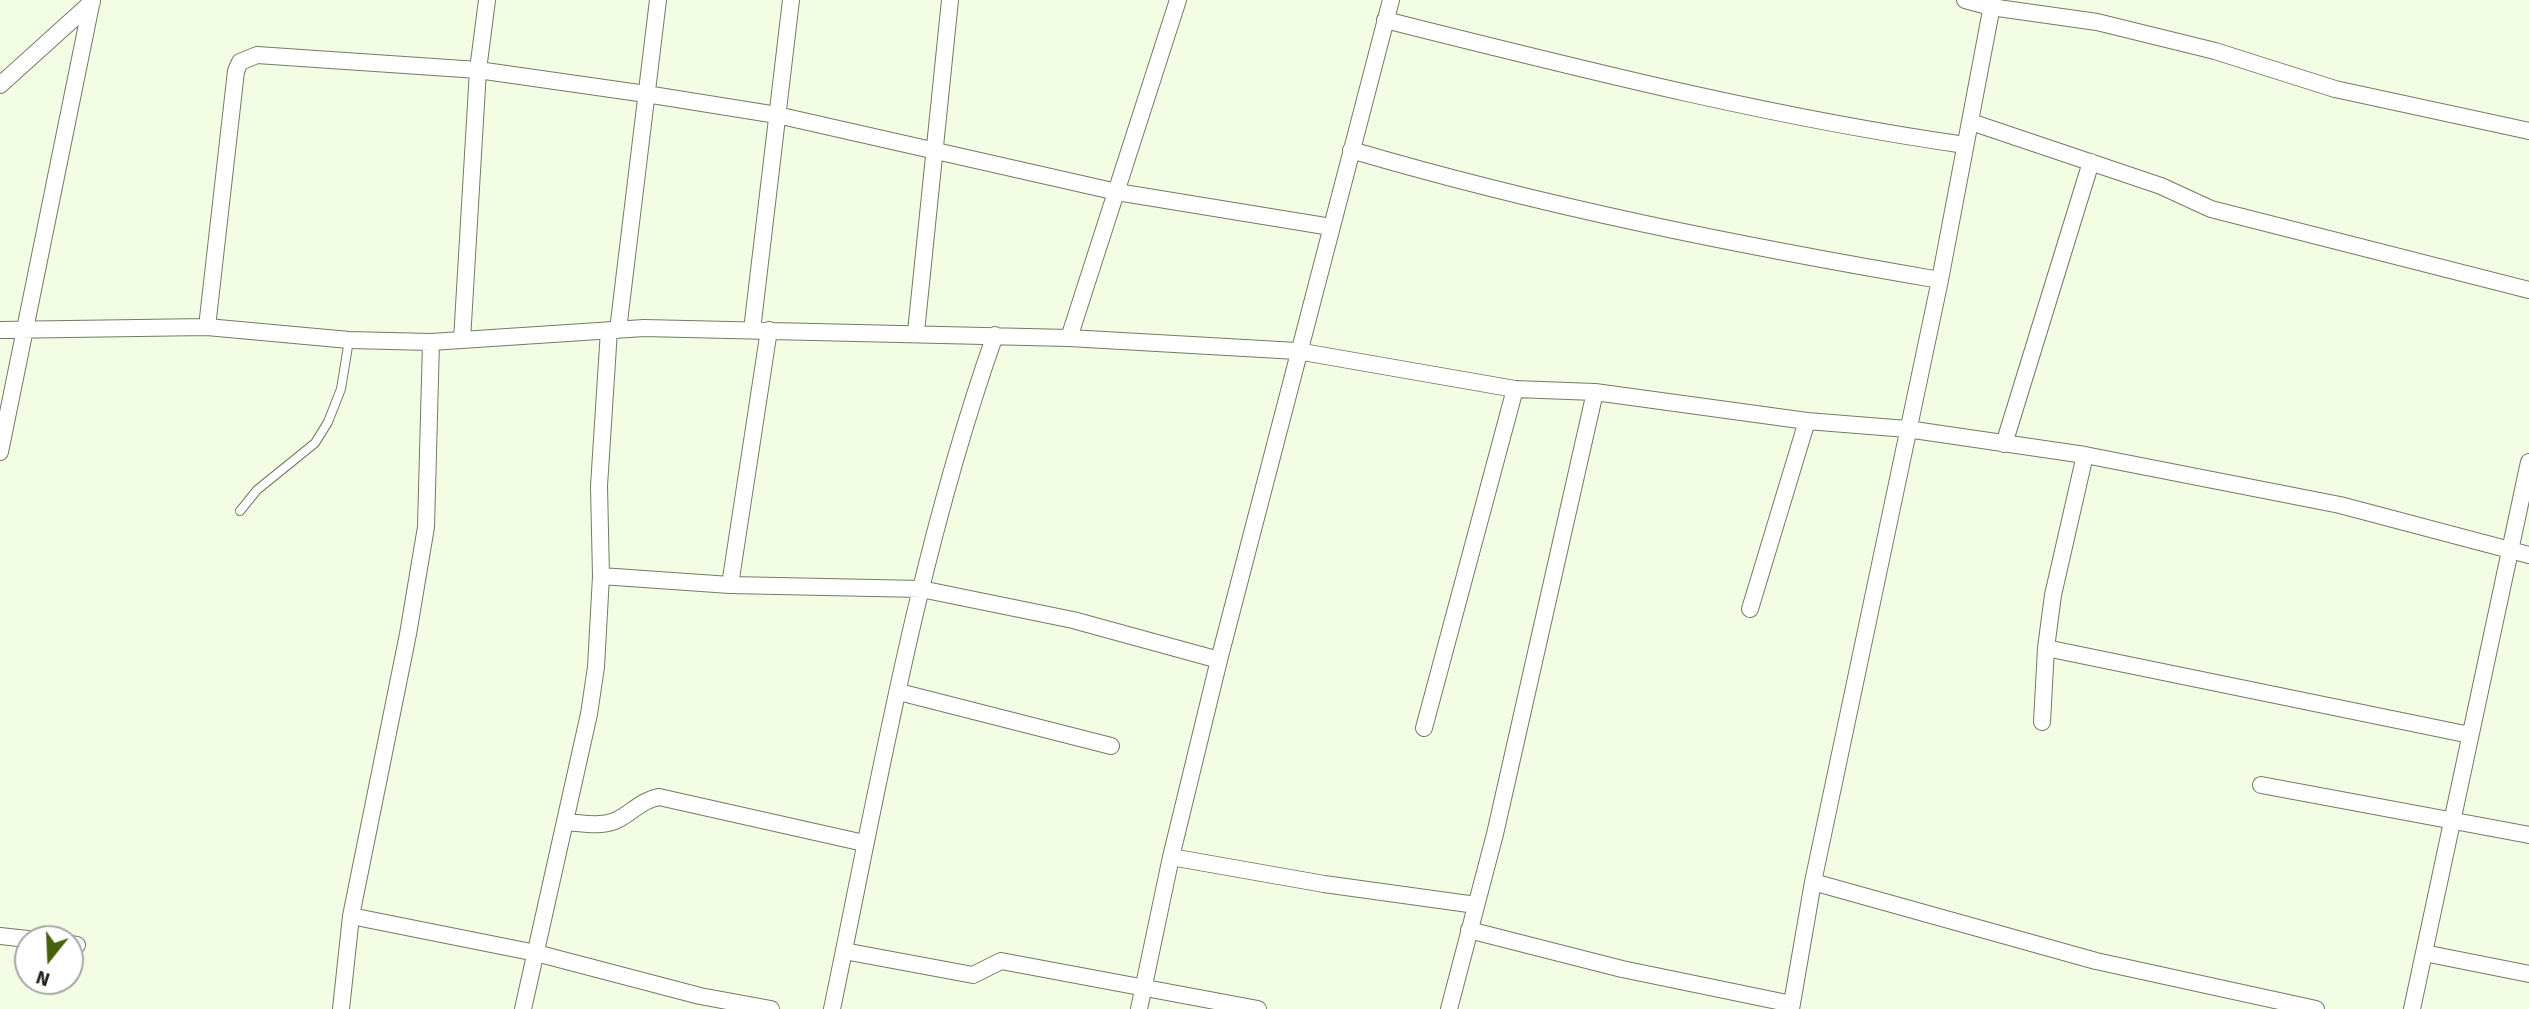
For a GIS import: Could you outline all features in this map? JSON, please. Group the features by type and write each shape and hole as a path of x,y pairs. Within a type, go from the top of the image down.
{"street":[{"path":"462,340 478,71 488,0"},
{"path":"523,1009 596,667 601,576 599,486 613,330 658,0"},
{"path":"730,585 761,330 777,116 791,0"},
{"path":"916,332 950,0"},
{"path":"1069,338 1178,0"},
{"path":"1139,1009 1171,857 1219,660 1297,351 1391,0"},
{"path":"1965,0 2097,22 2215,51 2335,89 2529,131"},
{"path":"0,85 92,1"},
{"path":"0,452 28,328 92,1"},
{"path":"1469,930 1622,969 1792,1006 1813,882 1940,280 1992,4"},
{"path":"1385,20 1659,88 1902,136 1965,145"},
{"path":"207,327 236,71 240,62 257,55 478,71 646,94 777,116 1116,192 1331,227"},
{"path":"1970,122 2161,186 2211,209 2529,290"},
{"path":"1351,150 1474,186 1678,233 1940,280"},
{"path":"2004,444 2091,162"},
{"path":"0,330 207,327 349,340 430,342 613,330 916,332 1297,351 1515,389 1595,392 1807,421 1907,429 2085,455 2340,505 2529,555"},
{"path":"832,1009 864,843 921,589 976,389 995,335"},
{"path":"341,1009 351,916 408,634 426,527 430,342"},
{"path":"1424,728 1463,591 1515,389"},
{"path":"1449,1009 1476,905 1595,392"},
{"path":"1750,609 1807,421"},
{"path":"2042,722 2046,648 2053,595 2085,455"},
{"path":"2412,1009 2454,819 2508,548 2529,462"},
{"path":"601,576 730,585 921,589 1073,620 1219,660"},
{"path":"2046,648 2470,736"},
{"path":"899,692 1111,746"},
{"path":"2261,785 2529,835"},
{"path":"565,822 600,825 616,820 643,802 659,797 864,843"},
{"path":"1171,857 1324,884 1476,905"},
{"path":"1813,882 2096,961 2316,1009"},
{"path":"351,916 537,953 698,1002 771,1009"},
{"path":"844,951 973,975 1001,961 1258,1009"},
{"path":"2424,953 2529,974"}],"lane":[{"path":"240,511 257,490 315,443 328,422 341,389 349,340"}]}
